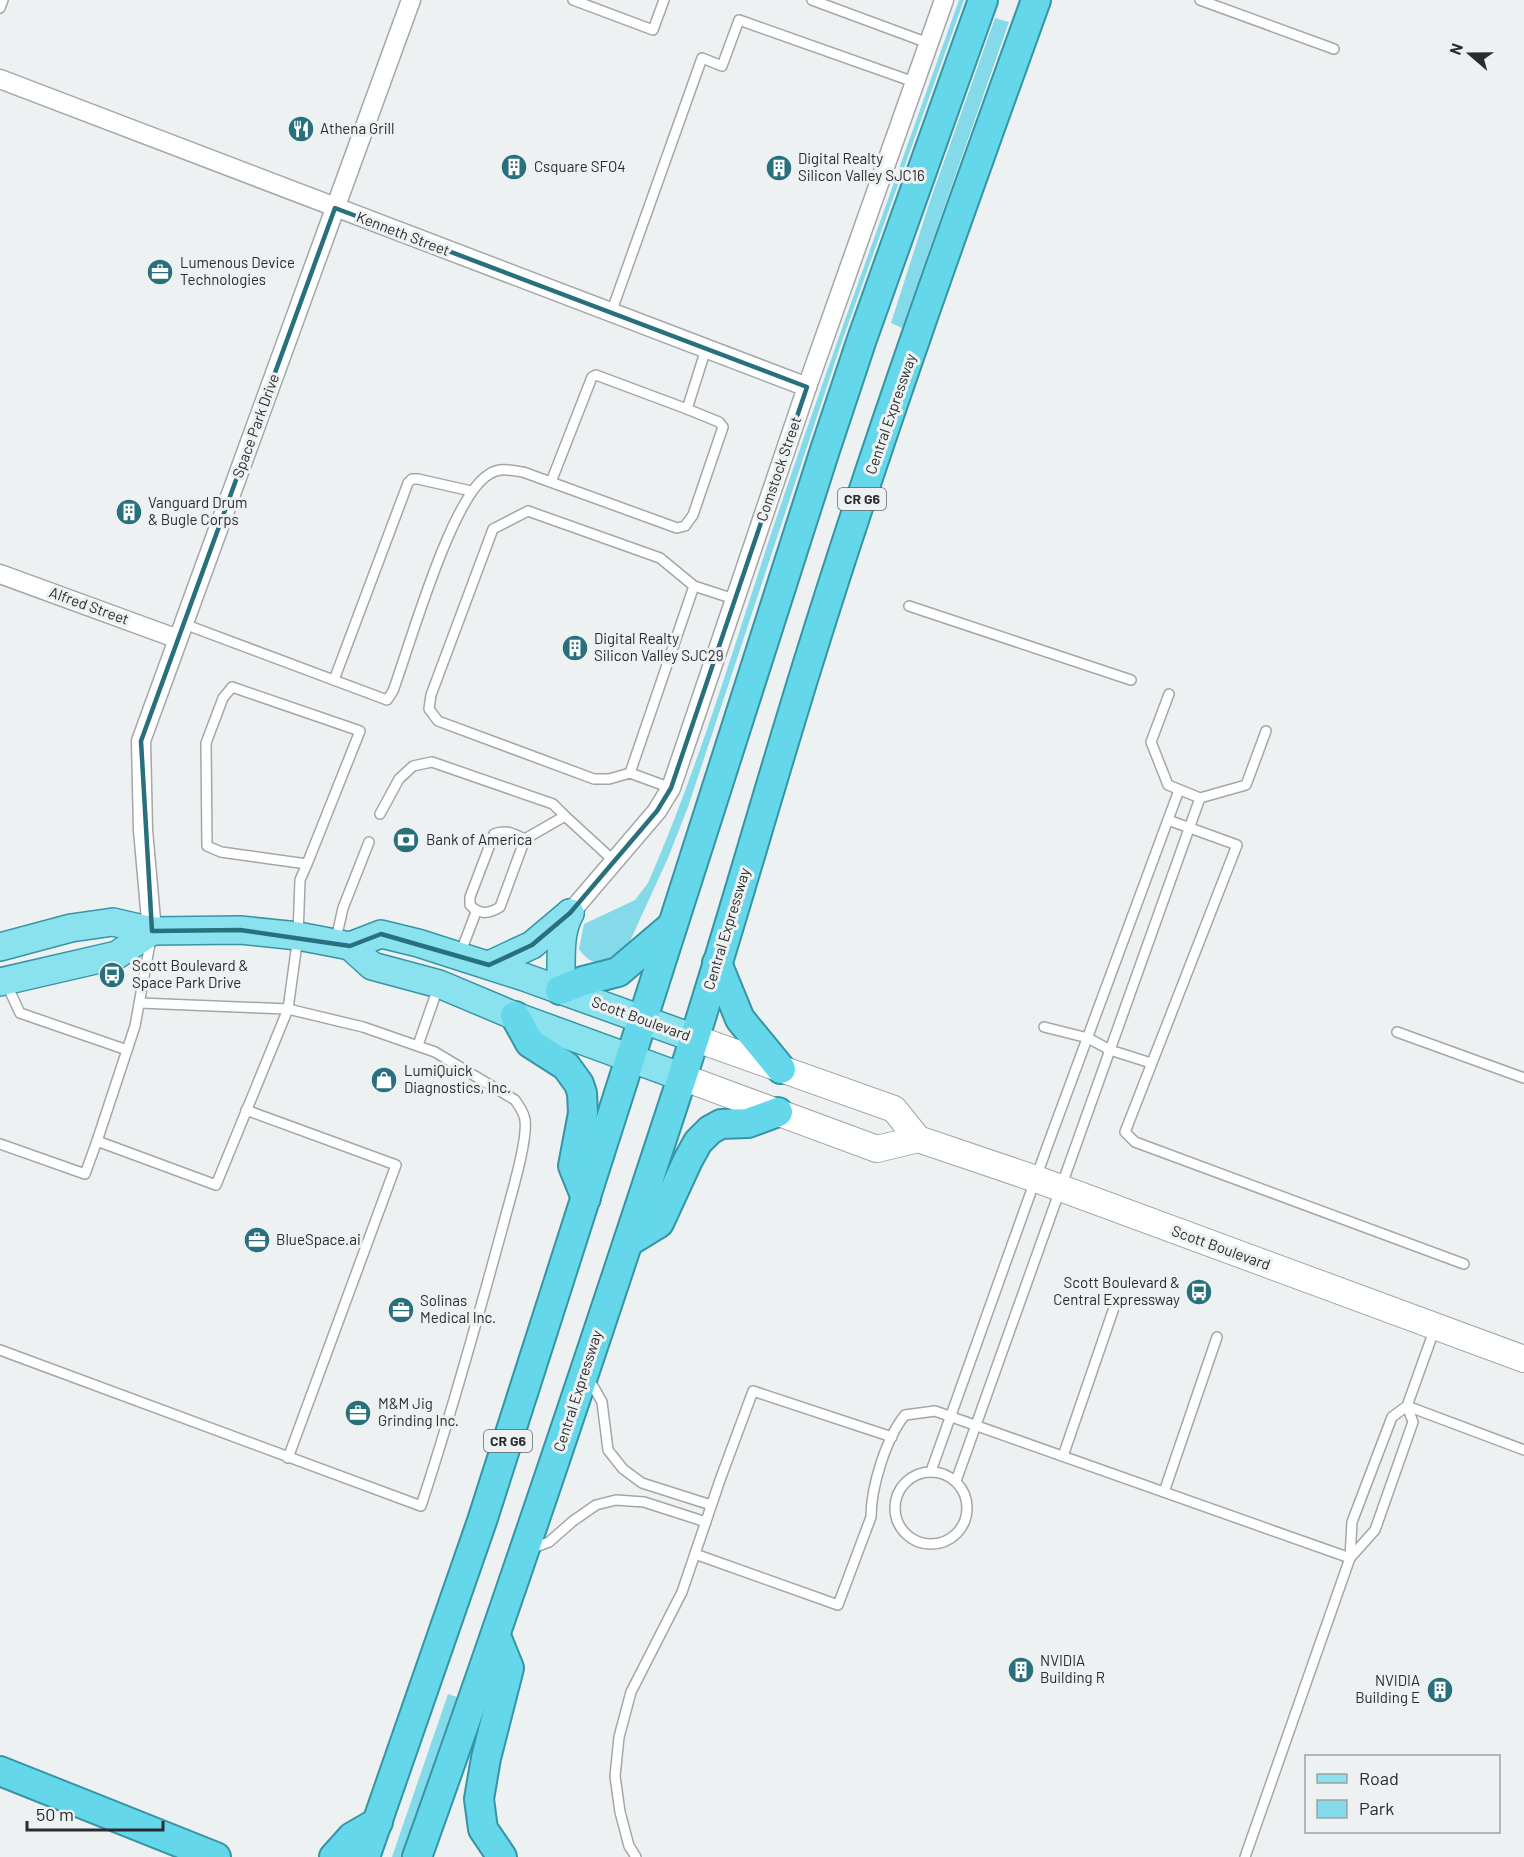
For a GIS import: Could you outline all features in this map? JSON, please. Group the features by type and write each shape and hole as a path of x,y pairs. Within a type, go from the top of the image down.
{"highway":[{"name":"CR G6","path":"365,1857 482,1521 776,596 858,350 983,0"},
{"name":"Central Expressway","path":"417,1857 496,1636 628,1242 682,1077 814,645 901,385 1036,0"},
{"path":"561,990 583,981 618,972 672,926"},
{"path":"717,963 740,1019 781,1069"},
{"path":"515,1016 530,1043 566,1066 579,1084 583,1113 573,1166 586,1198"},
{"path":"628,1242 659,1222 688,1160 698,1142 710,1130 721,1124 748,1123 778,1112"},
{"path":"496,1636 509,1668 486,1758 479,1799 483,1829 502,1857"},
{"path":"0,1771 172,1844 216,1857"},
{"path":"334,1857 352,1837 378,1822"}],"main road":[{"path":"489,965 532,945 570,913"},
{"path":"561,990 561,945 564,924 570,913"},
{"path":"0,947 71,928 113,922 152,931 240,930 298,936 343,944 372,966 439,984 515,1016 877,1149 918,1139"},
{"path":"3,981 117,955 152,931"},
{"name":"Scott Boulevard","path":"343,944 381,934 489,965 561,990 894,1109 918,1139 1061,1188 1524,1359"}],"street":[{"name":"Space Park Drive","path":"152,931 142,830 141,741 411,0"},
{"name":"Comstock Street","path":"570,913 657,811 671,788 807,387 944,0"},
{"name":"Kenneth Street","path":"0,80 807,387"},
{"name":"Alfred Street","path":"0,574 181,631"}],"lane":[{"path":"0,8 3,0"},
{"path":"573,0 653,30 664,0"},
{"path":"812,0 928,43"},
{"path":"1200,0 1334,49"},
{"path":"612,313 702,58 722,66 739,20 915,82"},
{"path":"687,409 706,349"},
{"path":"181,631 334,680 387,700 393,692 441,554 464,501 476,484 489,474 501,469 523,472 677,528 686,526 693,515 723,427 719,422 596,375 592,377 551,482"},
{"path":"334,680 408,483 412,479 418,479 471,491"},
{"path":"671,788 630,773 609,779 594,779 438,721 429,709 431,695 493,529 528,511 660,558 694,586 734,599"},
{"path":"630,773 694,586"},
{"path":"909,606 1131,680"},
{"path":"97,1141 216,1185 288,1009 298,936 300,880 307,864 360,731 232,687 223,698 206,743 207,846 222,852 307,864"},
{"path":"1169,694 1151,742 1168,785 1179,790 1200,798 1246,785 1266,731"},
{"path":"380,814 399,779 413,766 432,762 553,804 614,861"},
{"path":"931,1471 1179,790"},
{"path":"956,1481 1200,798"},
{"path":"525,839 508,832 501,831 494,834 470,897 470,905 476,912 484,913 500,907 525,839 565,816"},
{"path":"1168,820 1237,845 1125,1132 1135,1142 1464,1264"},
{"path":"343,944 343,908 369,843"},
{"path":"459,957 476,912"},
{"path":"0,1144 85,1174 127,1050 140,1003 152,931"},
{"path":"3,981 20,1013 127,1050"},
{"path":"418,1045 439,984"},
{"path":"0,1350 420,1506 450,1416 508,1205 525,1132 522,1109 515,1100 445,1057 418,1045 363,1027 288,1009 140,1003"},
{"path":"1044,1027 1088,1038 1110,1050 1151,1063"},
{"path":"1397,1032 1524,1078"},
{"path":"246,1110 396,1165 288,1458"},
{"path":"1062,1456 1116,1302"},
{"path":"1245,1857 1350,1558 1352,1522 1373,1463 1392,1417 1407,1406 1435,1327"},
{"path":"1164,1492 1217,1337"},
{"path":"585,1371 602,1402 608,1450 622,1469 642,1483 711,1505"},
{"path":"636,1857 629,1846 620,1812 615,1776 619,1737 631,1692 682,1592 753,1391 892,1437"},
{"path":"1407,1406 1524,1449"},
{"path":"1350,1558 1375,1530 1413,1422 1407,1406"},
{"path":"695,1554 838,1605 871,1517 871,1504 876,1482 895,1428 905,1415 935,1411 1350,1558"},
{"path":"931,1471 956,1481 967,1503 962,1527 942,1542 930,1544 918,1542 907,1535 899,1525 895,1514 895,1501 908,1480 918,1474 931,1471"},
{"path":"525,1550 549,1542 596,1505 616,1500 644,1502 706,1522"}],"highlighted area":[{"path":"335,208 807,387 671,788 657,811 570,913 532,945 489,965 381,934 350,946 240,930 152,931 141,741"}],"green space":[{"path":"959,0 964,0 840,347 688,807 668,858 625,952 606,961 595,962 584,956 579,949 584,924 635,900 648,883 667,837 702,745 823,382"},
{"path":"995,18 1009,22 902,328 891,323 930,201"},
{"path":"448,1694 460,1698 405,1857 392,1857"}],"place":[{"name":"Athena Grill","path":"301,129"},
{"name":"Csquare SFO4","path":"514,167"},
{"name":"Digital Realty Silicon Valley SJC16","path":"779,168"},
{"name":"Lumenous Device Technologies","path":"160,272"},
{"name":"Vanguard Drum & Bugle Corps","path":"129,512"},
{"name":"Digital Realty Silicon Valley SJC29","path":"575,648"},
{"name":"Bank of America","path":"406,840"},
{"name":"Scott Boulevard & Space Park Drive","path":"112,975"},
{"name":"LumiQuick Diagnostics, Inc.","path":"384,1080"},
{"name":"BlueSpace.ai","path":"257,1240"},
{"name":"Scott Boulevard & Central Expressway","path":"1199,1292"},
{"name":"Solinas Medical Inc.","path":"401,1310"},
{"name":"M&M Jig Grinding Inc.","path":"358,1413"},
{"name":"NVIDIA Building R","path":"1021,1670"},
{"name":"NVIDIA Building E","path":"1440,1690"}]}
